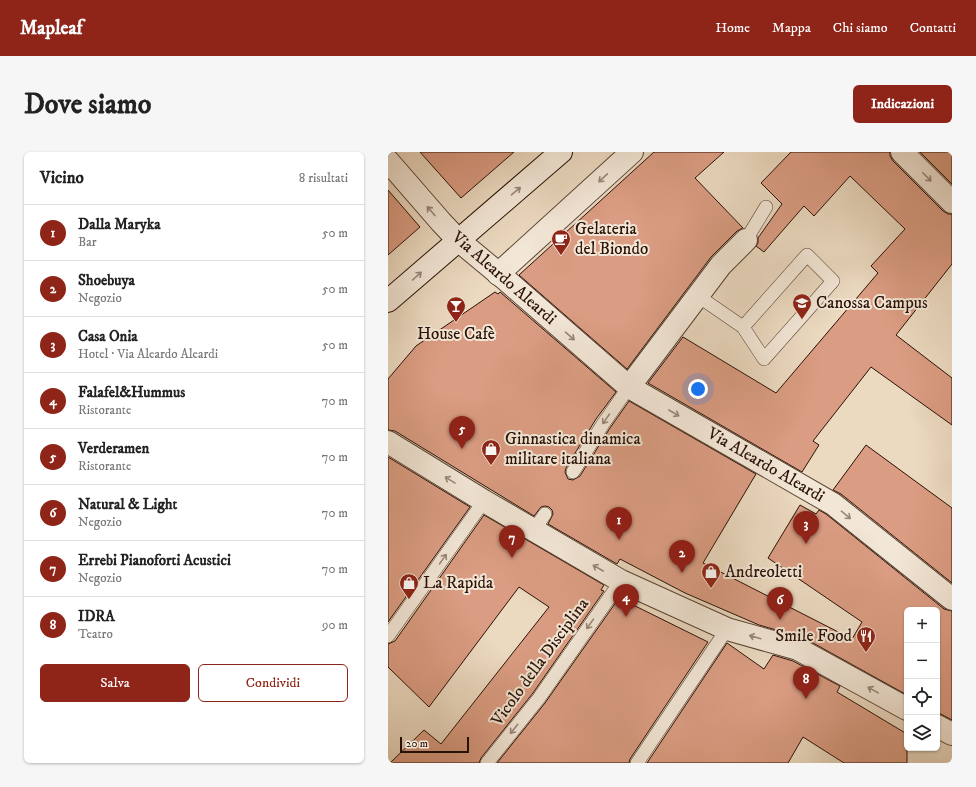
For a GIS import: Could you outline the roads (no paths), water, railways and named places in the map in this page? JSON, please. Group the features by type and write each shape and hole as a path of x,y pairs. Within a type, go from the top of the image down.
{"street":[{"path":"388,301 561,152"},
{"path":"498,274 632,152"},
{"path":"902,152 952,202"},
{"name":"Via Aleardo Aleardi","path":"388,161 458,240 629,387 833,504 952,599"},
{"path":"629,387 700,287 746,240"},
{"path":"388,442 484,501 540,522 621,581 727,629 798,649 904,707"},
{"path":"940,728 952,734"}],"lane":[{"path":"746,240 766,207"},
{"path":"700,287 743,327 764,359 833,280 807,255 743,327"},
{"path":"573,472 603,424 629,387"},
{"path":"388,636 484,501"},
{"name":"Vicolo della Disciplina","path":"487,763 539,698 621,581"},
{"path":"637,763 727,629"}],"place":[{"name":"Gelateria del Biondo","path":"561,256"},
{"name":"Canossa Campus","path":"802,320"},
{"name":"House Cafè","path":"456,323"},
{"name":"Verderamen","path":"462,449"},
{"name":"Ginnastica dinamica militare italiana","path":"491,466"},
{"name":"Dalla Maryka","path":"619,540"},
{"name":"Casa Onia","path":"806,544"},
{"name":"Errebi Pianoforti Acustici","path":"512,558"},
{"name":"Shoebuya","path":"682,573"},
{"name":"Andreoletti","path":"711,589"},
{"name":"La Rapida","path":"409,600"},
{"name":"Falafel&Hummus","path":"626,617"},
{"name":"Natural & Light","path":"780,620"},
{"name":"Smile Food","path":"866,653"},
{"name":"IDRA","path":"806,699"}]}
